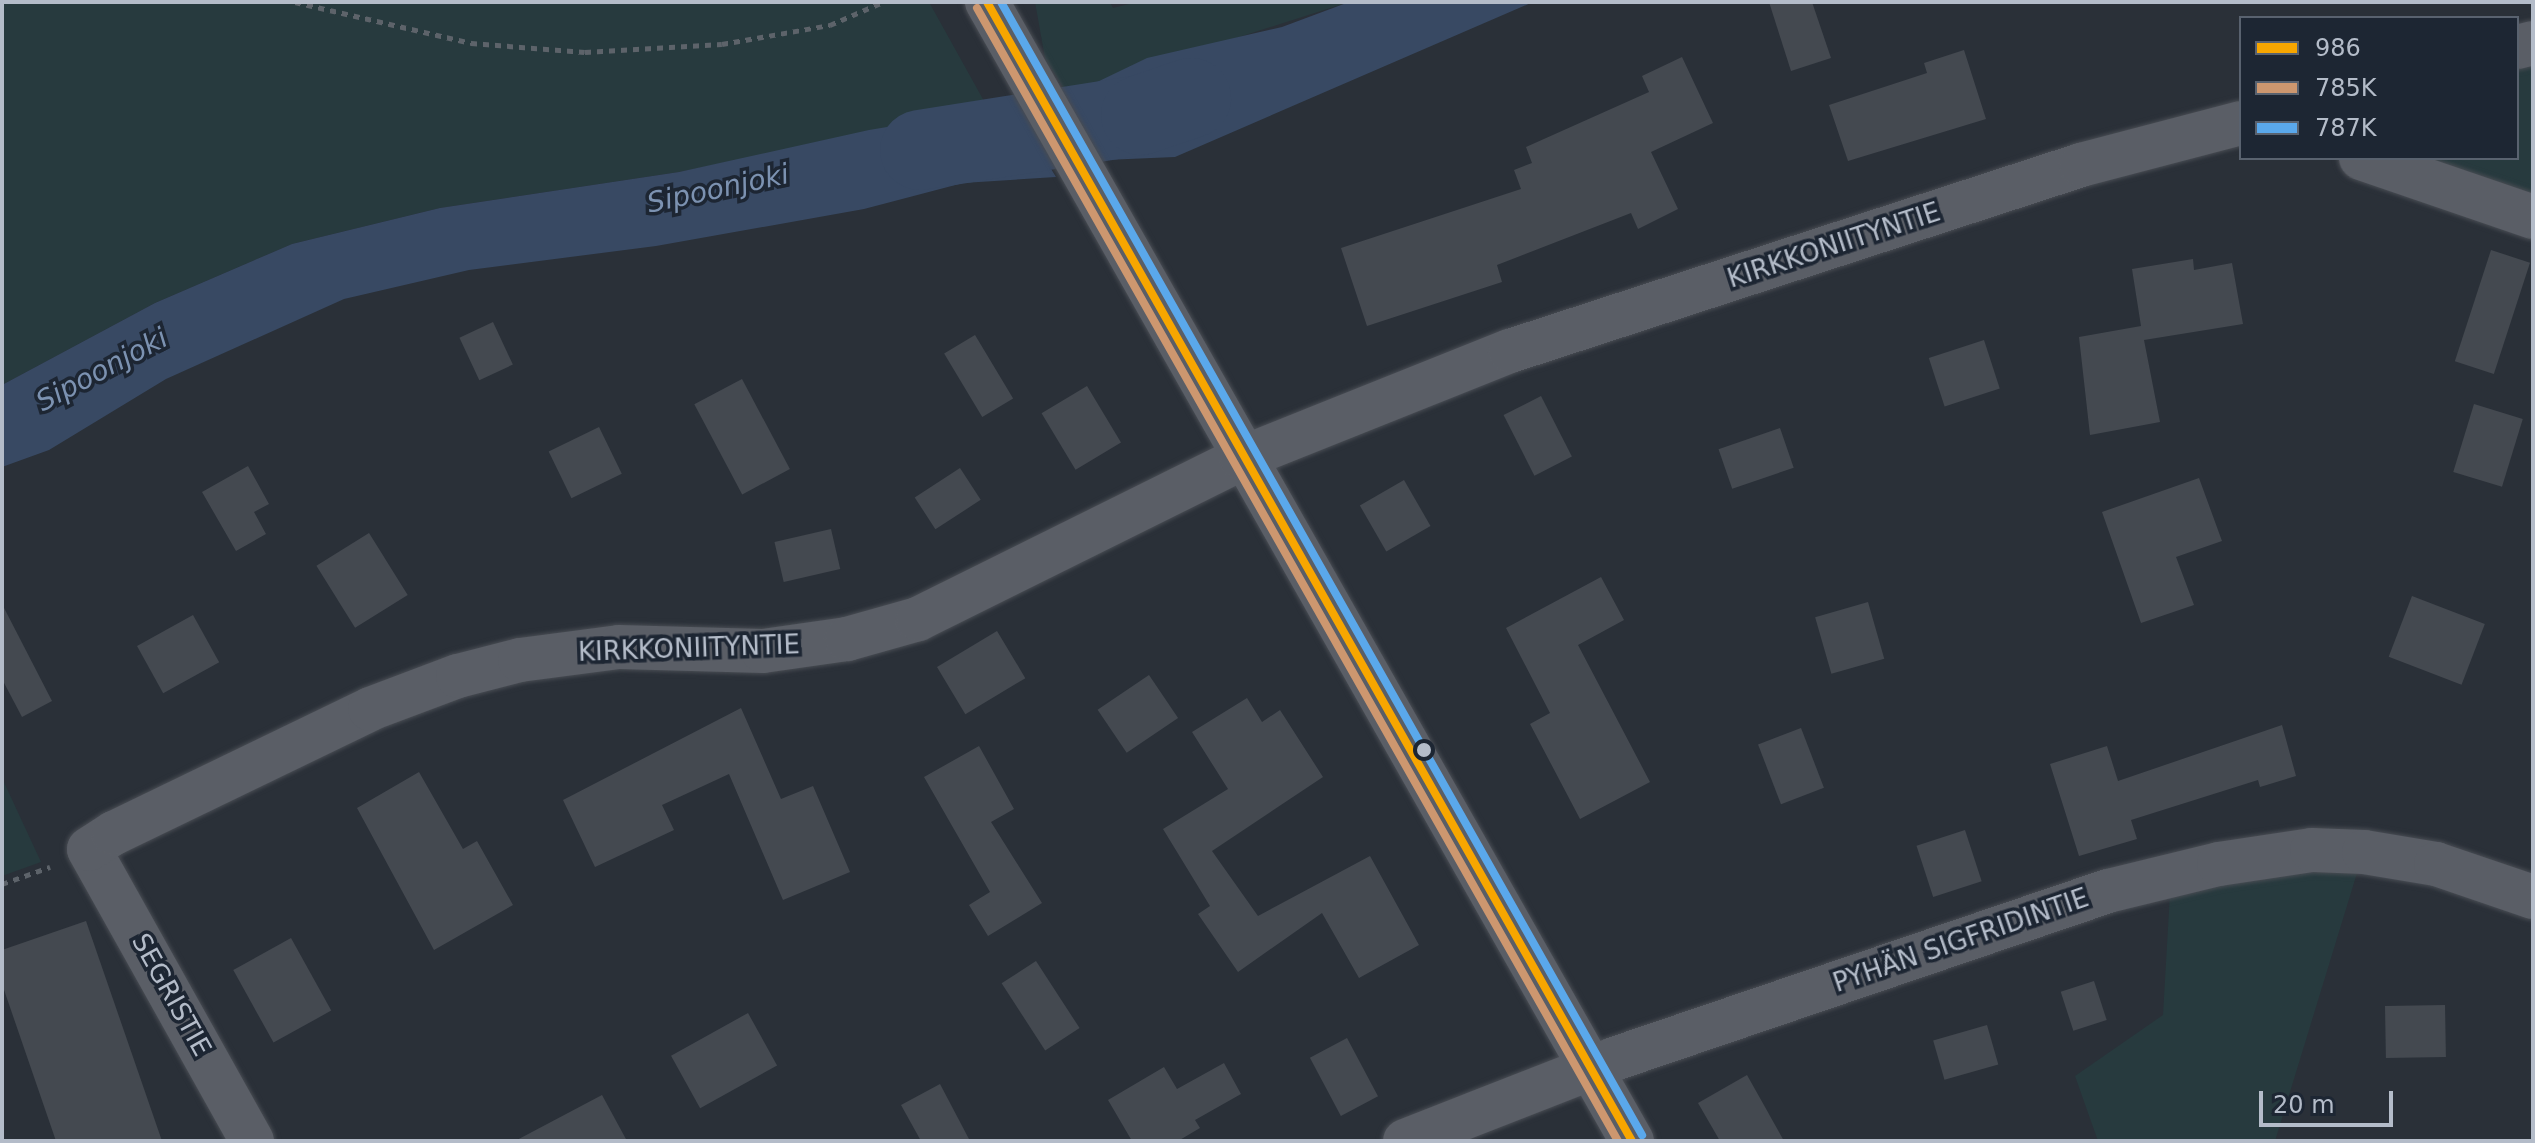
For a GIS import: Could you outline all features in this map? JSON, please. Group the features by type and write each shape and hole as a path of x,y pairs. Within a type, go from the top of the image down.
{"street":[{"path":"987,2 1104,203 1242,458 1632,1141"},
{"name":"KIRKKONIITYNTIE","path":"89,849 370,709 458,676 520,660 619,647 763,651 847,639 918,619 1242,458 1510,351 2081,165 2239,124"},
{"path":"2367,160 2533,217"},
{"name":"SEGRISTIE","path":"89,849 252,1141"},
{"name":"PYHÄN SIGFRIDINTIE","path":"1405,1141 1591,1070 2108,891 2254,856 2364,852 2436,864 2533,897"}],"path":[{"path":"295,2 471,43 585,52 722,44 830,25 883,2"}],"green space":[{"path":"2,2 929,2 989,110 679,172 440,208 292,244 155,303 2,385"},
{"path":"1035,2 1110,2 1113,8 1137,2 1349,2 1095,83 1076,109 1045,58"},
{"path":"2533,57 2533,197 2418,160 2519,160 2519,60"},
{"path":"2,778 41,862 2,876"},
{"path":"2250,871 2357,873 2275,1141 2098,1141 2075,1076 2163,1015 2170,893"}],"water":[{"path":"1349,2 1533,2 1175,157 1105,160 1076,109 1095,83 1147,58 1282,27"},
{"path":"1013,106 1056,177 963,183 864,209 656,246 469,270 344,299 166,379 49,450 2,467 2,385 155,303 292,244 440,208 679,172 869,130"}],"building":[{"path":"1769,2 1812,2 1831,58 1791,71"},
{"path":"1964,50 1986,119 1848,161 1829,105 1927,73 1924,63"},
{"path":"1682,57 1713,123 1651,152 1678,209 1638,229 1631,213 1497,265 1502,282 1367,326 1341,248 1521,189 1514,170 1532,163 1526,147 1649,92 1642,76"},
{"path":"2491,250 2530,263 2494,374 2455,361"},
{"path":"2193,259 2194,270 2232,263 2243,324 2144,340 2160,422 2090,435 2079,337 2141,326 2132,269"},
{"path":"493,322 513,365 479,380 459,338"},
{"path":"975,335 1013,398 982,417 944,354"},
{"path":"1984,340 2000,389 1945,406 1929,358"},
{"path":"742,379 790,469 742,494 694,404"},
{"path":"1087,386 1121,443 1076,470 1042,413"},
{"path":"1541,396 1572,457 1534,476 1504,415"},
{"path":"2474,404 2523,419 2502,487 2453,472"},
{"path":"599,427 622,474 571,498 549,452"},
{"path":"1780,428 1794,468 1732,489 1719,449"},
{"path":"248,466 269,504 254,512 266,534 236,551 202,492"},
{"path":"960,468 981,500 935,529 915,497"},
{"path":"2199,478 2222,541 2176,557 2194,605 2141,623 2102,512"},
{"path":"1404,480 1430,526 1386,551 1360,506"},
{"path":"831,529 840,569 784,582 774,542"},
{"path":"369,533 408,595 355,628 316,566"},
{"path":"1601,577 1624,620 1578,645 1650,782 1580,819 1530,724 1550,713 1506,628"},
{"path":"2412,596 2485,624 2462,685 2389,657"},
{"path":"1868,602 1884,659 1831,674 1815,617"},
{"path":"2,604 52,701 22,717 2,679"},
{"path":"193,615 219,662 163,693 137,646"},
{"path":"997,631 1025,678 965,714 937,667"},
{"path":"1149,675 1178,718 1127,753 1098,710"},
{"path":"1247,698 1262,722 1280,710 1323,777 1212,851 1258,916 1370,856 1419,945 1359,978 1322,913 1238,972 1198,914 1210,906 1163,829 1228,789 1192,732"},
{"path":"741,708 781,799 813,786 850,872 783,900 729,774 662,805 674,830 595,867 563,800"},
{"path":"2282,725 2296,776 2260,787 2258,780 2131,820 2137,839 2079,856 2050,764 2107,746 2118,781"},
{"path":"1801,728 1824,788 1781,804 1758,744"},
{"path":"979,746 1014,809 991,822 1042,903 988,936 969,905 990,892 924,777"},
{"path":"419,772 463,849 477,841 513,905 434,950 357,808"},
{"path":"1965,830 1982,881 1933,897 1916,846"},
{"path":"86,921 162,1141 56,1141 2,984 2,950"},
{"path":"291,938 331,1011 274,1043 233,970"},
{"path":"1036,961 1080,1028 1045,1050 1002,983"},
{"path":"2094,981 2107,1020 2073,1031 2061,992"},
{"path":"2445,1005 2446,1057 2386,1058 2385,1006"},
{"path":"748,1013 777,1065 700,1108 671,1056"},
{"path":"1987,1025 1998,1064 1944,1080 1933,1040"},
{"path":"1347,1038 1378,1096 1341,1116 1310,1058"},
{"path":"1224,1063 1241,1094 1195,1120 1200,1128 1178,1141 1132,1141 1108,1100 1164,1067 1177,1089"},
{"path":"1747,1075 1784,1141 1720,1141 1698,1103"},
{"path":"940,1084 970,1141 921,1141 901,1105"},
{"path":"602,1095 627,1141 515,1141"}],"waterway":[{"name":"Sipoonjoki","path":"920,150 1141,115 1191,98"}],"transit line":[{"name":"986","path":"987,2 1632,1141"},
{"name":"787K","path":"1001,2 1642,1135"},
{"name":"785K","path":"977,8 1618,1141"}]}
